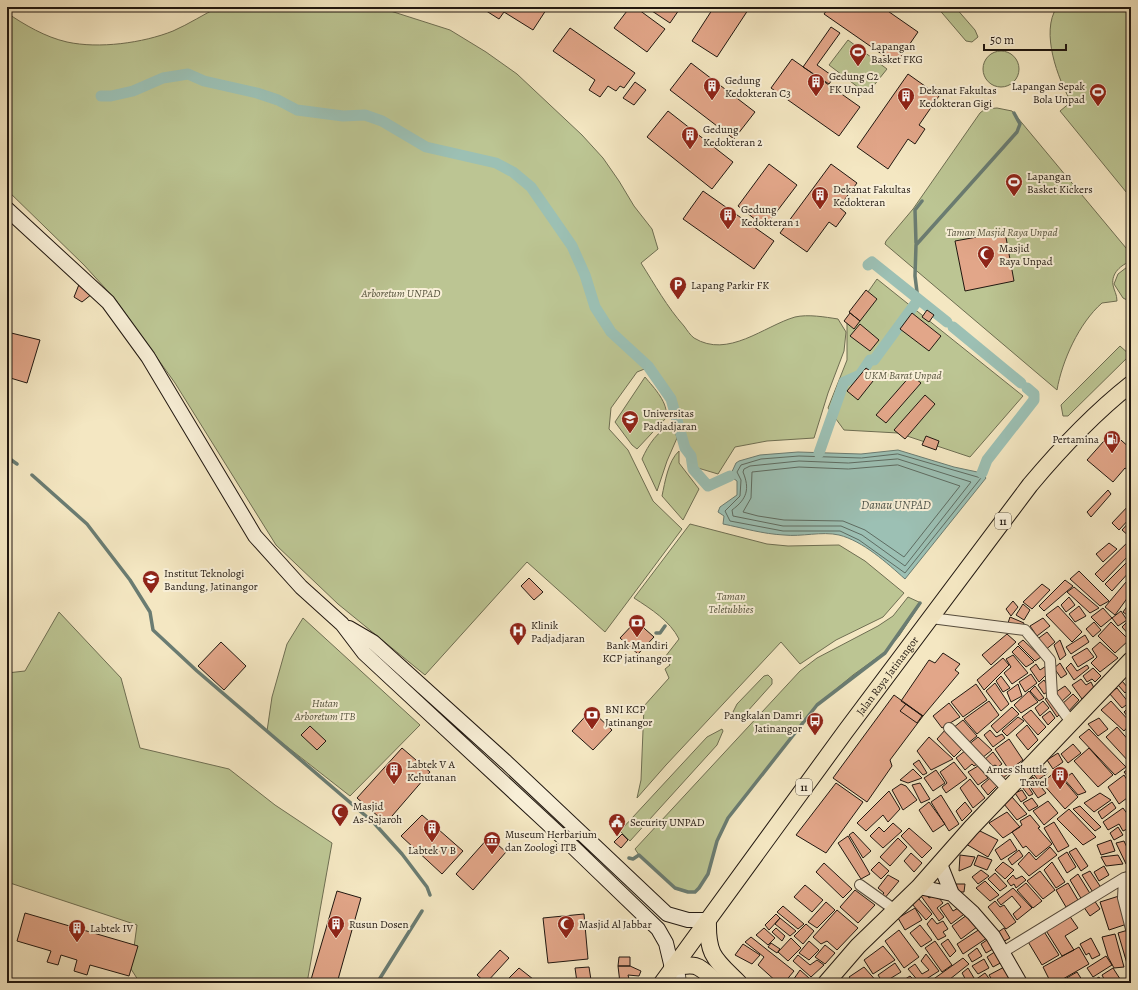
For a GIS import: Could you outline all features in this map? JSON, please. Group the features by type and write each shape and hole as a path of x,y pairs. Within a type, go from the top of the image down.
{"highway":[{"name":"Jalan Raya Jatinangor","path":"662,983 1010,512 1059,450 1097,411 1131,384"},
{"path":"826,983 858,946 940,864 1071,722 1131,660"},
{"path":"708,920 707,939 714,958 739,983"},
{"path":"676,965 688,964 699,966 718,983"}],"main road":[{"path":"7,209 108,302 144,351 255,536 301,587 342,624 364,653 586,859 658,929 676,965"},
{"path":"342,624 373,642 506,762 667,914 688,920 708,920"},
{"path":"940,864 952,894 982,923 1003,952 1020,983"},
{"path":"919,886 952,894"}],"street":[{"path":"931,618 1024,630 1050,660 1052,696 1071,722"},
{"path":"949,728 1008,790"},
{"path":"586,859 597,848"},
{"path":"1127,877 1123,898 1131,929"},
{"path":"1003,952 1127,877"},
{"path":"860,885 895,910"},
{"path":"676,965 681,983"}],"green space":[{"name":"Arboretum UNPAD","path":"219,7 378,7 450,30 486,52 517,74 582,135 603,158 634,206 652,229 658,249 641,263 667,304 694,338 707,343 720,345 746,339 783,321 795,317 811,316 838,319 846,332 844,351 828,393 814,438 767,441 735,447 718,474 698,468 669,399 647,368 637,372 611,408 609,429 628,450 653,501 682,529 605,632 527,562 425,675 338,604 276,545 175,383 115,299 84,265 7,190 7,13 36,30 59,40 80,44 107,45 135,42 173,31"},
{"path":"937,7 955,7 975,30 978,37 972,42 966,41"},
{"name":"Lapangan Sepak Bola Unpad","path":"1057,7 1131,7 1131,198 1060,111 1071,102 1056,68 1051,42 1050,29 1052,17"},
{"name":"Lapangan Basket FKG","path":"848,40 887,69 867,94 829,65"},
{"path":"1001,51 1014,56 1019,69 1014,82 1001,87 988,82 983,69 988,56"},
{"name":"Taman Masjid Raya Unpad","path":"997,108 1012,111 1131,254 1131,261 1120,267 1115,273 1113,285 1117,296 1117,301 1102,303 1086,321 1067,355 1057,390 885,244 913,209 980,113 985,109"},
{"path":"1131,264 1131,302 1123,298 1114,284 1118,274"},
{"name":"UKM Barat Unpad","path":"877,279 1023,396 970,457 898,433 844,430 828,408 847,360 847,322"},
{"path":"1120,346 1130,355 1068,416 1063,416 1061,405"},
{"path":"645,377 663,401 666,418 637,449 632,445 615,422"},
{"path":"673,424 677,438 667,461 657,491 642,459 654,438"},
{"path":"679,451 679,463 699,489 683,520 662,496 672,460"},
{"name":"Taman Teletubbies","path":"690,524 767,544 788,546 839,545 865,561 904,593 883,617 836,640 800,664 781,642 637,798 641,780 644,706 669,678 665,669 670,665 665,657 679,639 665,621 634,598"},
{"path":"908,597 921,603 899,636 885,652 853,675 817,705 728,818 717,841 708,874 699,888 695,892 688,892 675,888 639,855 635,849 800,671 817,658 878,626 893,616"},
{"path":"59,612 121,678 140,748 229,769 275,805 332,843 307,983 140,983 131,969 137,925 7,882 7,673 25,671"},
{"name":"Hutan Arboretum ITB","path":"303,618 420,725 350,796 267,731 272,697 287,644"},
{"path":"768,675 772,679 772,684 746,713 739,718 733,712 737,704 764,676"},
{"path":"722,729 723,731 717,745 630,841 620,831 707,737"}],"water":[{"name":"Danau UNPAD","path":"898,450 954,467 982,473 986,478 905,579 866,547 848,538 832,534 791,535 753,531 723,524 724,516 718,512 720,507 737,495 737,481 730,476 736,463 739,461 760,455 798,452 861,454"}],"building":[{"path":"480,7 548,7 533,30 504,12 499,19"},
{"path":"630,7 635,7 665,29 647,52 614,28"},
{"path":"646,7 681,7 670,23"},
{"path":"714,7 750,7 717,57 692,41"},
{"path":"829,7 882,7 918,32 896,64 824,14"},
{"path":"831,27 840,33 817,65 834,77 829,84 803,67"},
{"path":"570,28 635,73 624,88 620,86 616,91 608,86 600,97 589,90 595,80 553,51"},
{"name":"Gedung C2 FK Unpad","path":"792,59 860,107 839,136 771,88"},
{"name":"Gedung Kedokteran C3","path":"691,63 755,112 734,139 670,90"},
{"name":"Dekanat Fakultas Kedokteran Gigi","path":"908,74 939,96 919,125 925,129 915,144 908,139 888,169 857,147"},
{"path":"635,82 646,90 634,105 623,98"},
{"name":"Gedung Kedokteran 2","path":"668,111 733,162 712,189 647,137"},
{"path":"769,164 797,185 765,227 738,206"},
{"name":"Dekanat Fakultas Kedokteran","path":"831,164 857,183 839,207 846,213 836,227 829,222 807,252 780,233"},
{"name":"Gedung Kedokteran 1","path":"703,191 774,241 754,269 683,219"},
{"name":"Masjid Raya Unpad","path":"1005,232 1014,281 965,291 955,241"},
{"path":"80,282 92,294 82,302 74,297"},
{"path":"866,290 877,299 860,321 849,312"},
{"path":"927,310 934,315 929,322 922,317"},
{"path":"850,313 860,321 854,329 844,321"},
{"path":"912,313 941,336 929,351 900,329"},
{"path":"860,324 879,340 870,351 850,336"},
{"path":"7,332 40,340 27,383 7,377"},
{"path":"866,368 877,376 858,400 847,391"},
{"path":"911,375 921,383 886,423 876,415"},
{"path":"925,395 935,404 905,439 894,430"},
{"name":"Pertamina","path":"1112,432 1131,449 1131,472 1125,468 1113,482 1087,460"},
{"path":"926,436 939,441 936,450 922,445"},
{"path":"1108,490 1111,494 1091,517 1087,512"},
{"path":"1131,503 1131,517 1119,530 1112,523"},
{"path":"1131,520 1131,536 1130,537 1122,530"},
{"path":"1131,539 1131,553 1103,582 1095,574"},
{"path":"1109,543 1117,549 1103,562 1096,554"},
{"path":"1131,558 1131,570 1112,591 1105,584"},
{"path":"1079,571 1109,601 1100,606 1070,579"},
{"path":"529,578 543,592 534,600 521,586"},
{"path":"1065,580 1073,586 1044,611 1039,606"},
{"path":"1126,582 1131,585 1131,593 1115,615 1105,607"},
{"path":"1042,584 1050,590 1032,609 1023,602"},
{"path":"1074,587 1099,608 1090,613 1067,592"},
{"path":"1069,597 1075,605 1066,612 1061,605"},
{"path":"1013,601 1018,607 1011,616 1006,609"},
{"path":"1023,604 1030,610 1024,620 1016,615"},
{"path":"1128,605 1131,608 1131,618 1123,612"},
{"path":"1058,606 1082,632 1072,642 1046,615"},
{"path":"1079,606 1086,616 1075,622 1069,614"},
{"path":"1103,608 1112,618 1101,627 1091,617"},
{"path":"1121,611 1127,620 1118,626 1112,618"},
{"path":"1010,617 1024,623 1022,629 1008,623"},
{"path":"1043,618 1050,626 1037,636 1030,626"},
{"path":"1130,619 1131,620 1131,637 1122,627"},
{"name":"Bank Mandiri KCP jatinangor","path":"636,621 654,637 638,654 620,638"},
{"path":"1094,622 1101,630 1093,637 1086,629"},
{"path":"1111,622 1129,640 1115,653 1098,636"},
{"path":"1047,632 1055,642 1044,651 1036,640"},
{"path":"1007,634 1016,642 991,665 982,655"},
{"path":"1085,635 1089,642 1071,654 1066,647"},
{"path":"1023,640 1041,657 1035,661 1018,644"},
{"path":"1060,640 1066,655 1060,660 1054,645"},
{"path":"221,642 246,666 224,690 198,666"},
{"path":"1100,642 1118,658 1100,672 1091,663 1097,657 1092,649"},
{"path":"1018,646 1034,662 1026,667 1012,652"},
{"path":"1087,648 1094,657 1078,667 1072,657"},
{"path":"943,653 960,664 955,670 959,673 923,716 901,701 929,660 935,663"},
{"path":"1013,655 1028,673 1012,684 1004,673 1011,667 1006,659"},
{"path":"1003,658 1009,665 984,690 977,680"},
{"path":"1060,663 1067,674 1061,678 1054,668"},
{"path":"1071,663 1077,671 1087,665 1089,668 1074,680 1066,668"},
{"path":"1036,664 1040,670 1046,666 1050,671 1039,682 1030,669"},
{"path":"1093,668 1101,676 1095,682 1092,679 1087,682 1083,676"},
{"path":"1031,674 1037,683 1025,692 1019,682"},
{"path":"1001,676 1010,688 1003,692 996,681"},
{"path":"1081,679 1086,685 1091,682 1094,688 1082,699 1072,685"},
{"path":"1044,680 1051,690 1044,694 1038,685"},
{"path":"1122,681 1129,689 1125,693 1118,685"},
{"path":"995,683 1009,704 1001,711 986,691"},
{"path":"976,684 987,700 963,717 951,702"},
{"path":"1018,684 1022,696 1011,702 1007,692"},
{"path":"1035,686 1044,698 1039,701 1030,691"},
{"path":"1065,686 1071,693 1060,703 1053,694"},
{"path":"1117,688 1129,703 1122,708 1109,693"},
{"path":"1029,691 1038,702 1021,713 1014,705"},
{"path":"1073,694 1079,700 1067,713 1061,705"},
{"path":"894,695 923,716 890,760 892,766 867,802 833,778"},
{"path":"1051,696 1062,712 1057,717 1045,699"},
{"path":"989,701 999,715 977,734 964,719"},
{"path":"1043,701 1049,708 1040,716 1035,708"},
{"path":"1111,701 1131,723 1124,731 1101,710"},
{"path":"949,703 960,717 942,728 933,716"},
{"path":"906,704 922,716 917,723 900,711"},
{"path":"1012,707 1019,714 997,733 991,726"},
{"path":"1129,707 1131,709 1131,721 1124,712"},
{"name":"BNI KCP Jatinangor","path":"591,710 612,730 593,750 572,731"},
{"path":"1031,710 1046,727 1038,735 1022,717"},
{"path":"1050,711 1055,718 1048,725 1042,717"},
{"path":"1018,717 1024,721 1007,736 1002,731"},
{"path":"1099,718 1108,729 1098,736 1088,724"},
{"path":"963,720 977,736 967,744 953,728"},
{"path":"1027,725 1038,740 1028,750 1016,735"},
{"path":"310,726 326,741 317,750 301,735"},
{"path":"1117,727 1131,743 1130,763 1106,737"},
{"path":"946,729 964,747 954,757 937,739"},
{"path":"1089,729 1126,767 1115,775 1079,737"},
{"path":"990,730 996,737 1002,734 1005,738 993,747 984,735"},
{"path":"929,737 953,759 931,770 917,751"},
{"path":"978,737 992,750 982,758 968,745"},
{"path":"1009,739 1023,760 1009,770 995,749"},
{"path":"1073,744 1081,753 1068,763 1061,754"},
{"name":"Labtek V A Kehutanan","path":"402,748 430,772 386,823 357,798"},
{"path":"1089,748 1113,775 1098,787 1074,761"},
{"path":"966,750 979,763 974,766 972,764 965,770 956,758"},
{"path":"993,752 1002,764 998,767 995,765 990,768 983,761"},
{"path":"1058,753 1063,762 1053,769 1047,760"},
{"path":"919,760 927,773 923,775 913,764"},
{"path":"954,762 967,778 946,793 942,787 947,783 940,772"},
{"path":"1042,764 1048,773 1038,780 1031,771"},
{"path":"978,766 988,778 978,785 968,772"},
{"path":"1003,767 1009,773 1001,780 993,770 996,768 999,770"},
{"path":"1131,767 1131,781 1124,772"},
{"path":"913,769 922,778 908,783 900,780"},
{"path":"936,770 945,783 933,791 924,778"},
{"name":"Arnes Shuttle Travel","path":"1056,771 1078,797 1065,809 1042,783"},
{"path":"1072,773 1086,792 1078,795 1064,779"},
{"path":"1124,775 1131,786 1131,795 1119,804 1108,787"},
{"path":"991,777 998,785 988,795 981,786"},
{"path":"1033,777 1046,793 1038,798 1027,782"},
{"path":"970,779 985,798 973,808 960,788"},
{"path":"836,783 863,802 826,853 796,835"},
{"path":"920,783 930,799 921,803 912,785"},
{"path":"901,784 906,786 917,800 903,810 892,790"},
{"path":"1027,785 1033,794 1029,796 1022,787"},
{"path":"1022,790 1027,798 1021,802 1015,793"},
{"path":"889,791 900,809 888,822 883,815 866,831 857,823"},
{"path":"1100,793 1111,800 1094,812 1084,803"},
{"path":"941,795 959,824 949,831 931,802"},
{"path":"1012,797 1027,814 1017,820 1004,804"},
{"path":"1032,798 1038,806 1029,811 1023,803"},
{"path":"1048,801 1058,813 1044,825 1033,811"},
{"path":"929,802 945,824 933,832 919,810"},
{"path":"965,802 972,811 962,821 956,811"},
{"path":"1112,802 1116,808 1102,819 1098,812"},
{"path":"1080,806 1101,827 1095,831 1073,809"},
{"path":"1123,808 1131,819 1131,827 1123,831 1119,824 1108,830 1103,822"},
{"path":"1069,809 1096,837 1083,845 1057,819"},
{"path":"1007,812 1020,827 1003,838 989,823"},
{"name":"Labtek V B","path":"422,815 463,851 442,874 401,836"},
{"path":"1030,815 1040,827 1038,828 1052,844 1036,857 1026,846 1023,848 1012,832 1022,825 1020,821"},
{"path":"1054,822 1069,846 1058,852 1044,828"},
{"path":"893,823 902,831 883,848 870,836 879,827 884,832"},
{"path":"1118,827 1123,835 1114,840 1110,833"},
{"path":"909,828 932,848 922,858 901,836"},
{"path":"976,829 998,840 988,857 966,844"},
{"path":"853,832 871,851 863,858 849,835"},
{"path":"622,834 628,840 621,848 614,842"},
{"path":"848,836 870,874 861,879 838,843"},
{"path":"489,837 506,852 473,890 456,874"},
{"path":"898,838 907,847 890,866 880,857"},
{"path":"1010,839 1017,850 1001,860 995,850"},
{"path":"1111,840 1115,851 1101,855 1097,845"},
{"path":"1124,841 1131,856 1131,861 1126,864 1116,843"},
{"path":"1050,847 1057,855 1029,876 1018,864 1029,852 1036,860"},
{"path":"1076,848 1088,866 1081,871 1069,852"},
{"path":"1019,850 1023,856 1012,865 1008,859"},
{"path":"1067,852 1076,867 1067,873 1058,858"},
{"path":"911,853 922,863 914,872 904,861"},
{"path":"960,855 975,857 971,866 959,871"},
{"path":"978,855 992,860 987,870 974,865"},
{"path":"1118,855 1123,864 1106,866 1101,857"},
{"path":"879,862 889,871 881,879 871,870"},
{"path":"1003,862 1014,870 1005,879 995,870"},
{"path":"1052,862 1065,882 1056,888 1044,870"},
{"path":"824,863 852,889 843,898 816,872"},
{"path":"1104,866 1109,875 1099,881 1094,872"},
{"path":"981,870 989,876 978,884 972,877"},
{"path":"1040,871 1055,890 1043,899 1027,881"},
{"path":"1090,871 1102,889 1094,894 1082,875"},
{"path":"995,873 1007,886 1000,891 988,879"},
{"path":"1078,874 1091,895 1082,900 1070,880"},
{"path":"888,875 899,881 884,899 881,896 884,893 878,888"},
{"path":"1013,875 1016,879 1022,876 1026,880 1016,888 1014,884 1011,886 1007,881"},
{"path":"985,881 999,895 990,901 976,888"},
{"path":"1026,883 1042,901 1033,908 1017,890"},
{"path":"1068,883 1078,900 1066,907 1056,890"},
{"path":"953,884 965,884 964,892 953,892"},
{"path":"805,885 823,900 812,912 794,897"},
{"path":"1013,888 1032,908 1017,920 1013,914 1021,907 1012,896 1001,905 997,900"},
{"path":"855,890 875,905 858,923 840,907"},
{"name":"Rusun Dosen","path":"337,891 361,898 337,983 310,983"},
{"path":"925,892 929,898 936,894 943,903 937,908 944,917 939,921 921,896"},
{"path":"1119,896 1127,924 1109,930 1100,902"},
{"path":"918,898 932,914 926,920 912,904"},
{"path":"1094,900 1100,909 1090,916 1083,906"},
{"path":"995,901 1000,907 1004,905 1016,922 1006,929 988,907"},
{"path":"826,902 835,910 817,928 808,922"},
{"path":"948,903 953,911 960,907 967,912 951,924 940,908"},
{"path":"783,906 804,924 798,929 777,912"},
{"path":"915,908 922,920 905,930 898,918"},
{"path":"837,910 858,928 837,950 827,941 821,944 813,937"},
{"path":"971,912 981,924 961,939 952,926"},
{"name":"Labtek IV","path":"25,913 138,946 129,976 90,965 87,975 74,971 77,960 61,955 58,965 47,962 51,951 17,941"},
{"name":"Masjid Al Jabbar","path":"584,914 588,959 548,963 543,918"},
{"path":"776,914 780,918 769,930 765,925"},
{"path":"1069,915 1078,928 1065,936 1074,950 1062,956 1045,929"},
{"path":"780,918 796,931 790,936 775,924"},
{"path":"932,918 937,924 943,921 948,929 943,932 946,936 938,940 927,924"},
{"path":"806,924 814,931 803,944 794,936"},
{"path":"920,925 932,940 921,947 910,933"},
{"path":"764,928 775,938 768,945 756,935"},
{"path":"776,928 785,936 782,941 772,932"},
{"path":"1004,928 1010,938 999,944 994,935"},
{"path":"980,929 987,938 963,954 957,944"},
{"path":"899,930 919,957 904,968 885,941"},
{"path":"1043,930 1059,955 1042,965 1027,940"},
{"path":"1128,930 1131,939 1131,966 1128,967 1118,933"},
{"path":"1115,934 1124,967 1114,968 1108,957 1102,937"},
{"path":"751,937 794,971 784,983 778,983 758,965 764,957 745,942"},
{"path":"791,938 801,948 788,961 778,952"},
{"path":"1091,938 1100,955 1092,959 1089,953 1086,955 1080,944"},
{"path":"948,939 956,951 950,957 941,944"},
{"path":"987,940 993,949 986,953 981,944"},
{"path":"809,941 819,950 809,960 799,953"},
{"path":"935,941 952,965 942,972 925,948"},
{"path":"771,943 780,949 777,953 768,947"},
{"path":"743,944 760,955 752,964 735,955"},
{"path":"825,945 835,953 825,964 815,957"},
{"path":"883,946 895,960 873,974 864,960"},
{"path":"1079,947 1089,964 1056,983 1051,983 1043,967"},
{"path":"977,948 982,956 972,962 968,955"},
{"path":"999,949 1006,960 993,967 987,957"},
{"path":"500,950 509,958 486,983 477,975"},
{"path":"926,954 939,971 920,983 908,969 915,964 922,974 929,970 921,961"},
{"path":"798,955 810,965 817,960 824,965 811,977 793,961"},
{"path":"1106,956 1112,965 1093,977 1087,968"},
{"path":"619,957 630,957 630,966 618,966"},
{"path":"963,958 969,964 945,983 928,983"},
{"path":"984,959 989,968 978,974 972,966"},
{"path":"895,963 901,972 883,983 878,975"},
{"path":"1008,965 1014,976 1001,983 994,983 989,975"},
{"path":"618,966 630,966 641,971 639,976 628,975 630,983 620,983"},
{"path":"589,967 591,980 577,982 575,968"},
{"path":"864,967 878,983 854,983 849,977"},
{"path":"519,968 538,983 505,982"},
{"path":"968,968 974,978 967,982 962,973"},
{"path":"1113,968 1122,982 1106,983 1102,975"},
{"path":"800,970 809,978 805,983 791,983"},
{"path":"1077,972 1084,983 1058,983"},
{"path":"985,973 991,981 988,983 978,983 975,980"},
{"path":"910,976 917,983 899,983"},
{"path":"1099,977 1103,983 1089,983"}],"waterway":[{"path":"101,96 111,96 133,91 163,78 188,74 204,81 257,93 278,100 297,110 343,116 365,115 382,121 426,147 496,163 513,172 531,187 572,246 585,275 595,307 611,332 648,366 671,399 685,448 691,456 693,469 708,486 730,476"},
{"path":"918,300 915,276 916,245 1017,132 1020,124 1014,113"},
{"path":"916,243 915,210 922,201"},
{"path":"868,265 872,262 947,322"},
{"path":"819,453 844,382 860,375 870,360 874,360 918,300"},
{"path":"953,327 1021,383"},
{"path":"982,473 987,460 1034,400 1034,394 1027,388"},
{"path":"7,457 17,464"},
{"path":"32,475 87,524 130,580 150,612 153,630 197,671 374,823 402,854 427,887 430,895"},
{"path":"629,858 633,859 639,855 675,888 688,892 695,892 708,874 717,841 728,818 817,705 885,653 920,603"},
{"path":"656,633 660,633 665,626"},
{"path":"377,983 422,911"}],"place":[{"name":"Lapangan Basket FKG","path":"858,67"},
{"name":"Gedung C2 FK Unpad","path":"816,97"},
{"name":"Gedung Kedokteran C3","path":"712,101"},
{"name":"Lapangan Sepak Bola Unpad","path":"1098,107"},
{"name":"Dekanat Fakultas Kedokteran Gigi","path":"906,111"},
{"name":"Gedung Kedokteran 2","path":"690,150"},
{"name":"Lapangan Basket Kickers","path":"1014,197"},
{"name":"Dekanat Fakultas Kedokteran","path":"820,210"},
{"name":"Gedung Kedokteran 1","path":"728,230"},
{"name":"Masjid Raya Unpad","path":"986,269"},
{"name":"Lapang Parkir FK","path":"678,300"},
{"name":"Universitas Padjadjaran","path":"630,434"},
{"name":"Pertamina","path":"1112,454"},
{"name":"Institut Teknologi Bandung, Jatinangor","path":"151,594"},
{"name":"Bank Mandiri KCP jatinangor","path":"637,638"},
{"name":"Klinik Padjadjaran","path":"518,646"},
{"name":"BNI KCP Jatinangor","path":"592,730"},
{"name":"Pangkalan Damri Jatinangor","path":"815,736"},
{"name":"Labtek V A Kehutanan","path":"394,785"},
{"name":"Arnes Shuttle Travel","path":"1060,790"},
{"name":"Masjid As-Sajaroh","path":"340,827"},
{"name":"Security UNPAD","path":"617,837"},
{"name":"Labtek V B","path":"432,843"},
{"name":"Museum Herbarium dan Zoologi ITB","path":"492,855"},
{"name":"Rusun Dosen","path":"336,939"},
{"name":"Masjid Al Jabbar","path":"566,939"},
{"name":"Labtek IV","path":"77,943"}]}
